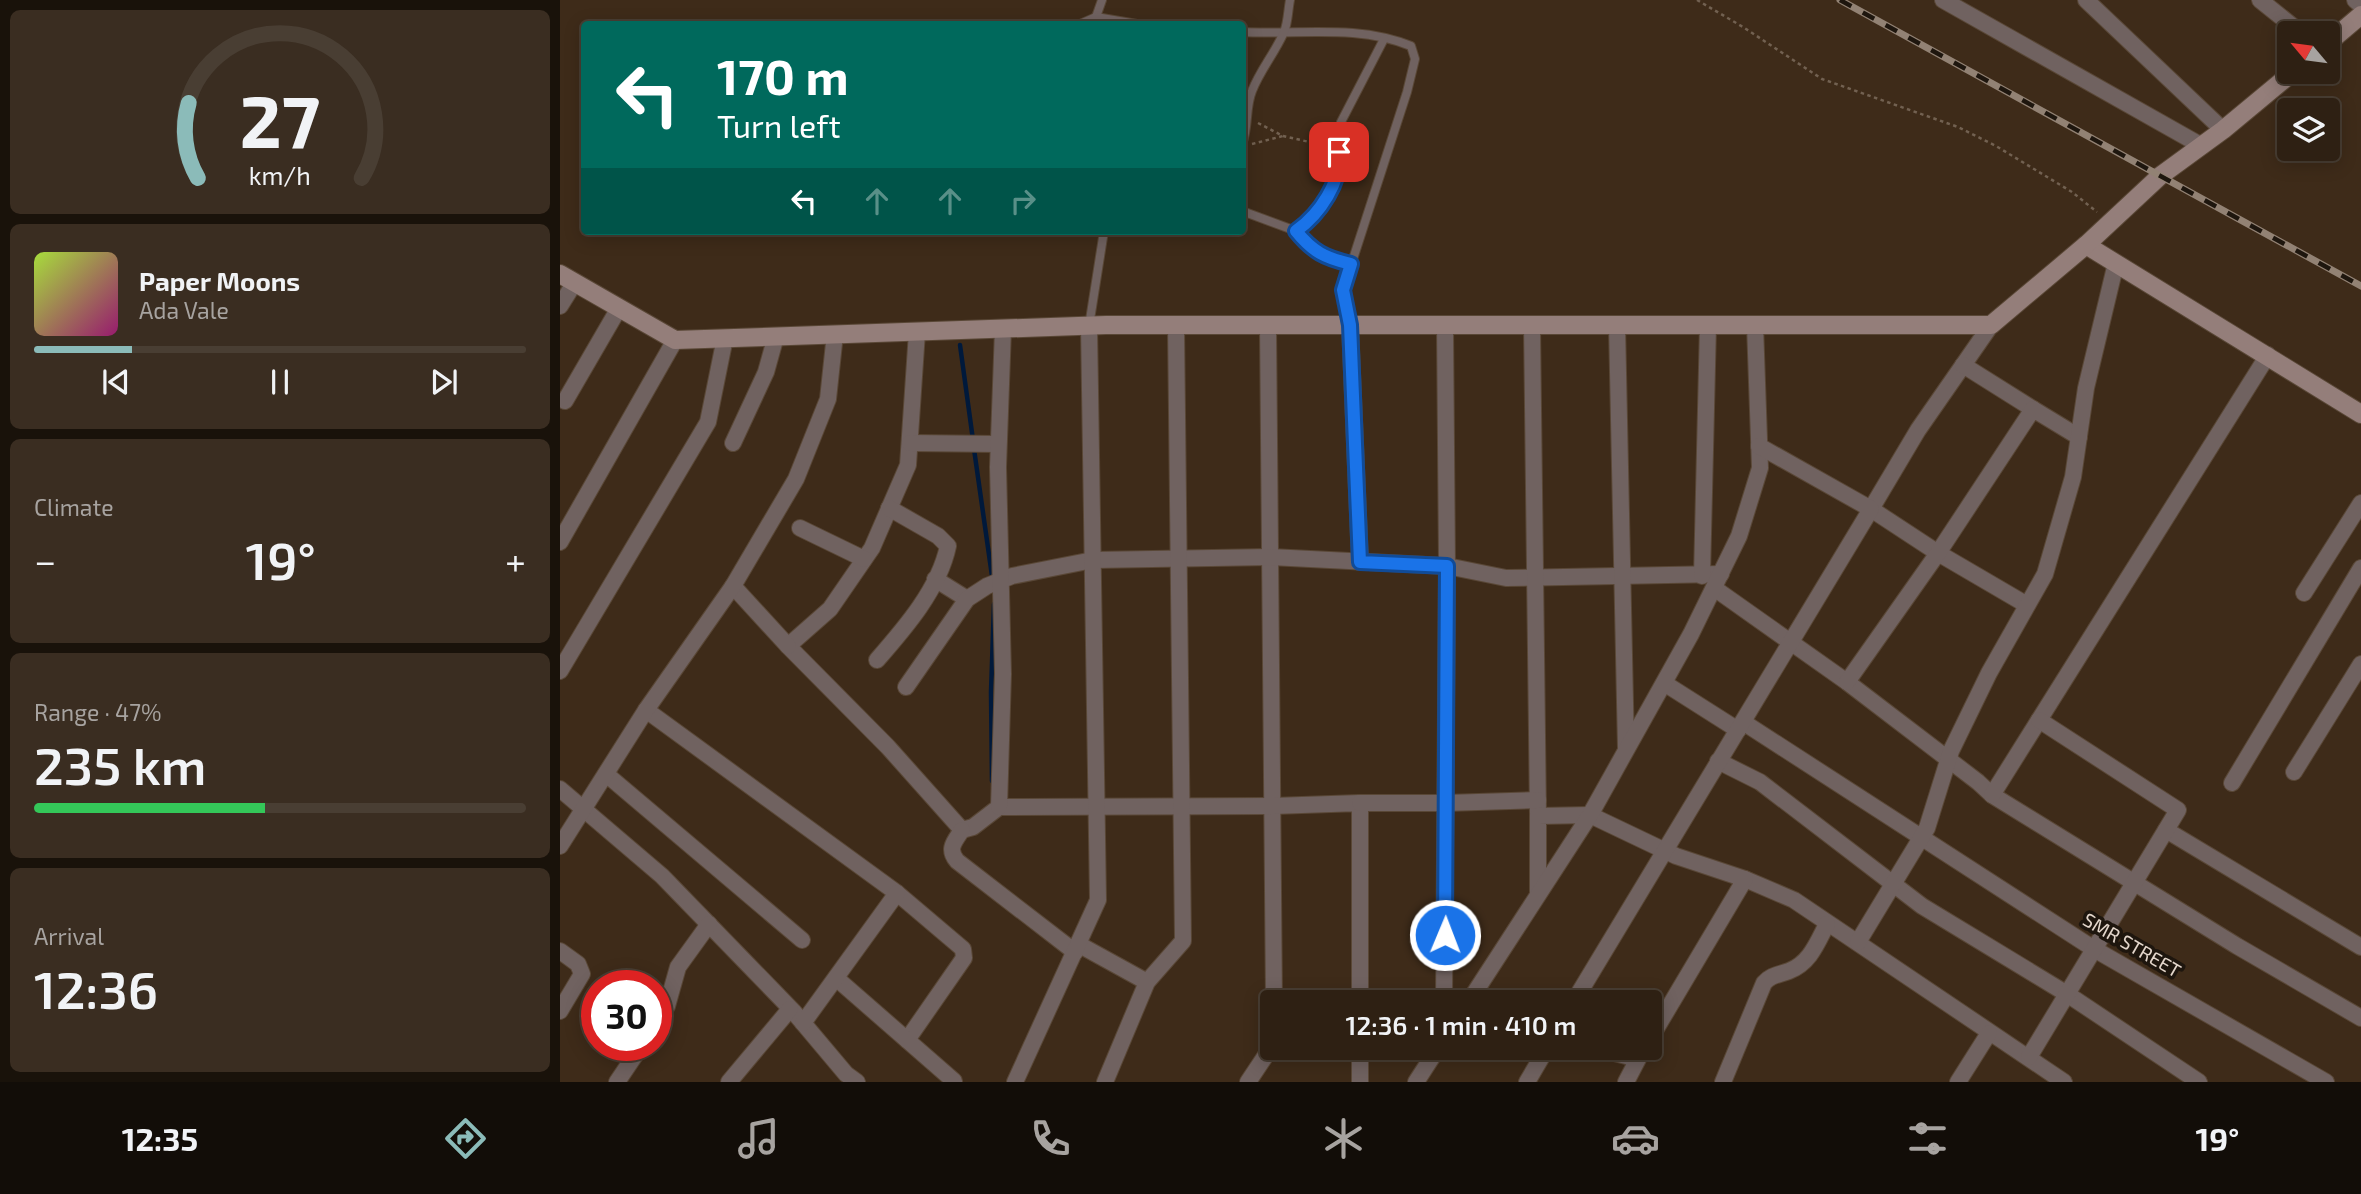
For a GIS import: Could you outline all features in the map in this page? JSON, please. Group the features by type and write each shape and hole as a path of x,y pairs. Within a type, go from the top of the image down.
{"main road":[{"path":"2340,33 2361,15"},
{"path":"568,278 675,340 1089,326 1991,325 2086,245 2161,176 2279,84"},
{"path":"2086,245 2361,414"}],"street":[{"path":"1942,0 2202,146"},
{"path":"2086,0 2223,130"},
{"path":"2260,0 2286,21"},
{"path":"2355,0 2361,5"},
{"path":"1857,942 1927,828 1949,760 1989,673 2045,574 2073,477 2086,388 2116,263"},
{"path":"560,306 568,278"},
{"path":"562,403 619,308"},
{"path":"1268,325 1274,990"},
{"path":"1350,325 1360,562"},
{"path":"1444,990 1447,566 1445,325"},
{"path":"1532,325 1538,896"},
{"path":"1617,325 1626,750"},
{"path":"1702,576 1708,325"},
{"path":"1477,990 1590,815 1664,682 1739,536 1760,468 1755,325"},
{"path":"1581,990 1918,430 1991,325"},
{"path":"1015,1082 1098,900 1089,326"},
{"path":"1105,1082 1147,982 1183,941 1176,326"},
{"path":"999,807 1003,674 1001,579 992,444 1003,329"},
{"path":"788,646 830,609 872,548 908,466 917,332"},
{"path":"560,846 646,710 733,586 796,479 828,399 835,334"},
{"path":"733,443 766,372 776,336"},
{"path":"560,671 708,422 725,338"},
{"path":"560,541 675,340"},
{"path":"1992,795 2268,355"},
{"path":"1963,365 2079,437"},
{"path":"1847,682 1938,553 2033,410"},
{"path":"910,443 992,444"},
{"path":"1759,446 1871,509 1938,553 2027,605"},
{"path":"2304,593 2361,503"},
{"path":"877,660 908,624 935,579 948,546 889,508"},
{"path":"800,528 864,559"},
{"path":"906,687 967,598 1001,579 1093,560 1271,558 1447,566 1506,578 1702,576 1717,581 1791,642 1992,795 2133,884 2361,1018"},
{"path":"2232,783 2361,568"},
{"path":"935,579 967,598"},
{"path":"733,586 888,747 962,830"},
{"path":"2294,772 2361,664"},
{"name":"SMR STREET","path":"1664,682 1921,838 2094,949 2326,1082"},
{"path":"646,710 897,893 965,952 964,958 907,1040"},
{"path":"2029,1057 2178,810 2039,720"},
{"path":"1718,761 1760,782 1922,906 2067,994 2199,1082"},
{"path":"606,774 802,940"},
{"path":"560,789 662,876 803,1023 837,1076 857,1082"},
{"path":"1360,803 1360,990"},
{"path":"1147,982 1076,948 957,861 951,848 962,830 973,827 999,807 1446,803 1538,808 1590,815 1664,851 1794,900 2064,1082"},
{"path":"2166,830 2361,947"},
{"path":"1662,1019 1745,880"},
{"path":"803,1023 897,893"},
{"path":"1723,1082 1763,984 1775,974 1802,965 1811,955 1828,924"},
{"path":"672,988 678,967 709,925"},
{"path":"560,951 578,964 582,974 560,1011"},
{"path":"836,978 954,1080"},
{"path":"729,1082 790,1009"},
{"path":"1958,1082 1989,1033"},
{"path":"1248,1082 1263,1060"},
{"path":"1360,1060 1360,1082"},
{"path":"1416,1082 1430,1060"},
{"path":"1527,1082 1540,1060"},
{"path":"1626,1082 1639,1060"},
{"path":"617,1082 631,1061"}],"lane":[{"path":"1096,17 1102,0"},
{"path":"1246,136 1251,93 1284,31 1290,0"},
{"path":"1087,21 1096,17 1119,21"},
{"path":"1246,32 1350,32 1411,46 1415,59 1407,92 1343,290 1350,325"},
{"path":"1296,231 1308,223 1334,184 1340,166 1341,122 1384,39"},
{"path":"1246,212 1296,231 1312,249 1330,259 1351,264"},
{"path":"1089,326 1103,235"}],"path":[{"path":"1697,0 1822,79 1958,127 1996,146 2072,192 2110,223"},
{"path":"1247,114 1283,136 1308,140 1339,152"},
{"path":"1246,144 1283,136"}],"waterway":[{"path":"960,345 973,440"},
{"path":"974,449 992,576"},
{"path":"992,781 994,604"}],"railway":[{"path":"1840,0 2361,286"}],"route":[{"path":"1339,152 1340,166 1334,184 1308,223 1296,231 1312,249 1330,259 1351,264 1343,290 1350,325 1360,562 1447,566 1445,935"}]}
